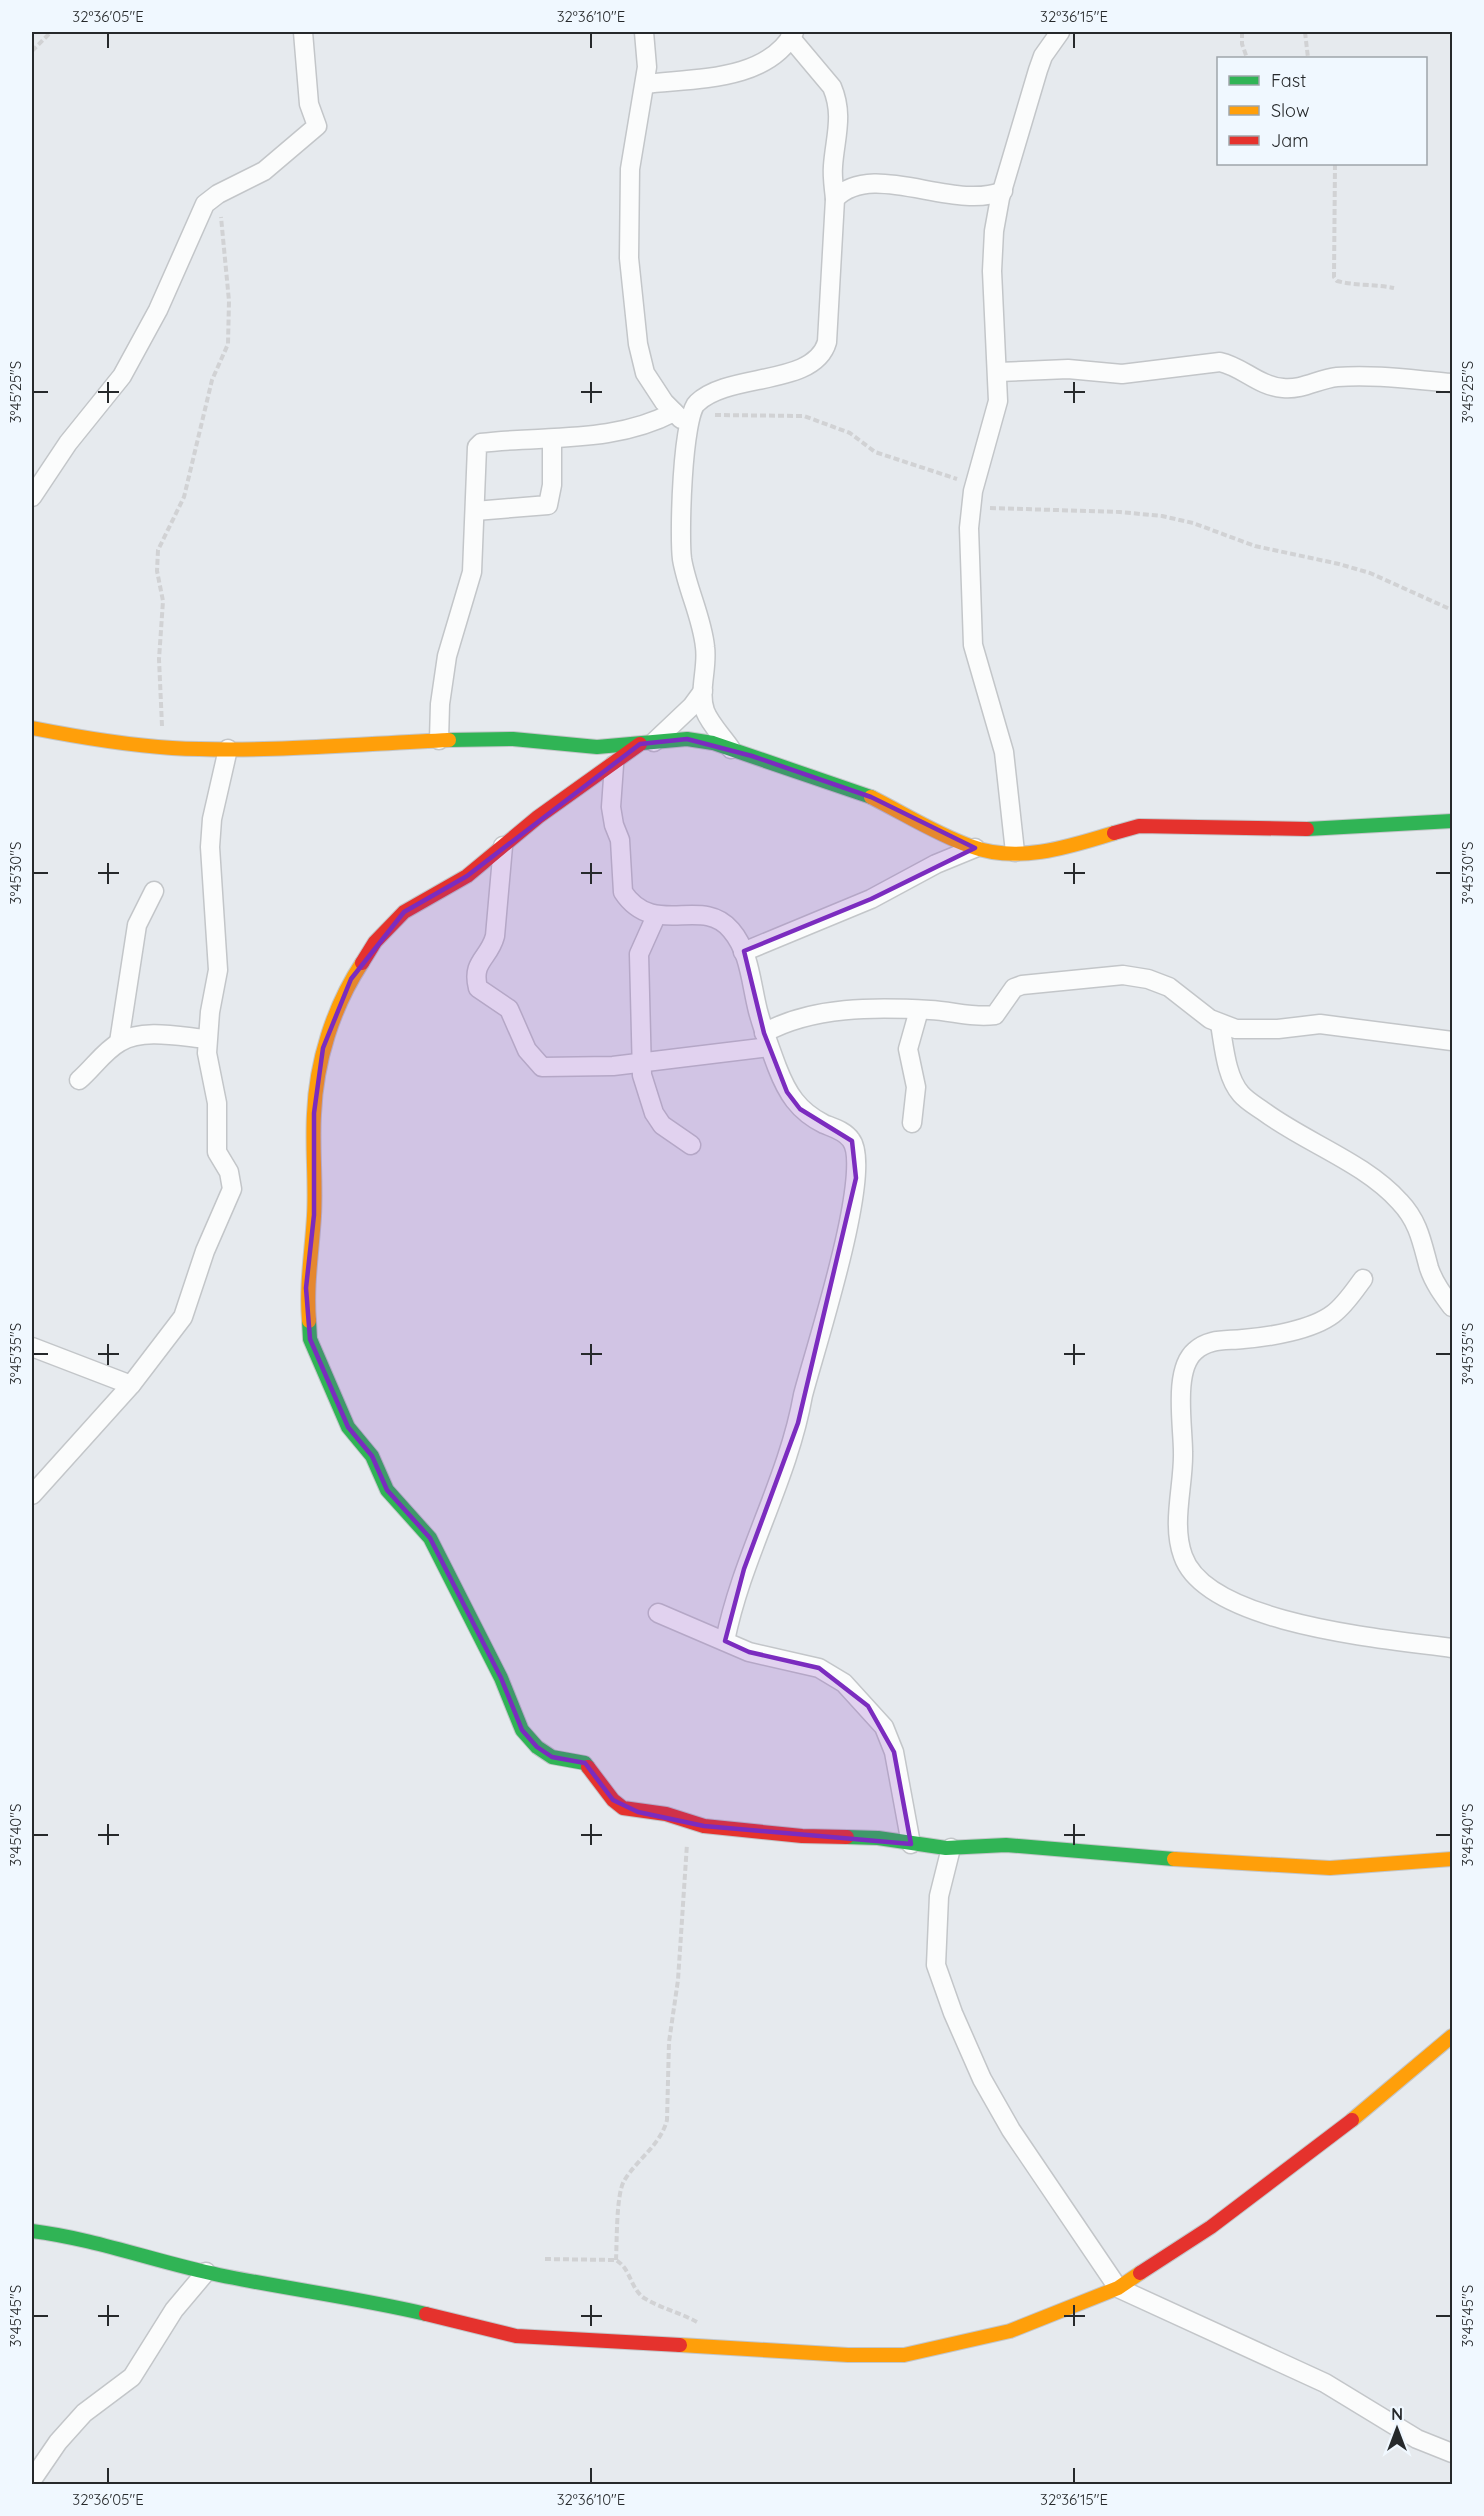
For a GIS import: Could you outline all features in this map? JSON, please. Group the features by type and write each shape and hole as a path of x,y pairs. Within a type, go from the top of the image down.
{"street":[{"path":"32,497 61,453 122,376 158,310 196,220 206,204 218,194 264,171 317,126 309,104 303,32"},
{"path":"644,32 647,67 630,169 629,258 638,344 645,373 684,417 682,561 706,648 705,710 730,749"},
{"path":"1015,852 1004,752 973,645 969,564 971,506 975,482 998,401 992,271 994,231 1002,191 1043,56 1060,32"},
{"path":"439,740 440,704 447,656 472,572 476,453 481,443 552,439 632,429 684,417 699,400 720,389 796,370 814,362 821,356 827,342 835,199 833,166 839,110 837,97 832,87 792,34 772,57 758,66 730,73 645,84"},
{"path":"835,199 849,188 876,183 978,198 1002,191"},
{"path":"998,372 1068,369 1122,374 1220,362 1233,364 1252,378 1282,388 1300,388 1332,378 1355,376 1452,383"},
{"path":"475,511 548,506 552,485 552,439"},
{"path":"704,691 692,706 647,743 538,817 467,876 404,912 375,942 351,979 323,1048 314,1113 314,1215 306,1288 310,1339 348,1427 372,1456 387,1490 430,1538 501,1678 522,1730 537,1747 552,1756 585,1763 613,1800 623,1808 666,1814 685,1822 770,1833 878,1838 951,1848 1006,1845 1148,1858 1330,1868 1452,1859"},
{"path":"32,728 113,743 228,749 439,740 513,740 575,747 619,747 687,739 730,749 871,797 975,848 1015,852 1033,853 1068,848 1139,826 1289,830 1452,821"},
{"path":"32,1495 131,1385 183,1317 205,1251 232,1189 229,1172 217,1152 217,1103 207,1053 207,1039 218,970 210,847 212,819 228,749"},
{"path":"614,765 611,807 614,825 620,840 623,892 641,912 656,916 696,915 720,919 731,930 743,952 767,1040 787,1092 800,1109 842,1131 852,1141 857,1160 853,1209 798,1423 759,1536 744,1569 725,1641"},
{"path":"503,846 495,936 477,965 478,988 509,1009 527,1050 542,1067 571,1068 641,1062 767,1040 790,1021 823,1013 871,1009 994,1015 1014,988 1022,985 1123,975 1148,979 1169,987 1220,1024 1236,1029 1278,1029 1320,1024 1452,1041"},
{"path":"743,952 871,899 936,864 975,848"},
{"path":"119,1042 137,925 154,891"},
{"path":"656,916 639,954 641,1062 644,1087 654,1113 662,1125 691,1145"},
{"path":"912,1123 915,1077 908,1049 919,1010"},
{"path":"1220,1024 1228,1065 1241,1094 1287,1129 1353,1165 1399,1200 1413,1217 1422,1237 1430,1269 1438,1288 1452,1307"},
{"path":"79,1080 119,1042 130,1037 207,1039"},
{"path":"1363,1279 1334,1313 1311,1327 1257,1337 1212,1341 1193,1353 1186,1365 1181,1392 1183,1455 1179,1532 1182,1555 1190,1570 1203,1585 1233,1601 1271,1616 1325,1630 1452,1648"},
{"path":"32,1347 131,1385"},
{"path":"658,1613 749,1652 819,1668 844,1683 868,1706 884,1727 894,1752 911,1844"},
{"path":"951,1848 939,1896 936,1965 954,2013 982,2079 1011,2130 1118,2288 1336,2388 1417,2439 1452,2453"},
{"path":"32,2231 77,2237 139,2256 206,2272 421,2313 516,2336 848,2355 904,2355 1010,2331 1118,2288 1211,2227 1338,2131 1452,2036"},
{"path":"32,2480 58,2442 84,2413 132,2377 174,2310 206,2272"}],"path":[{"path":"32,51 51,32"},
{"path":"1242,32 1242,44 1247,57"},
{"path":"1305,32 1308,57"},
{"path":"1335,165 1334,277 1337,281 1347,284 1375,284 1394,288"},
{"path":"165,747 159,700 163,601 157,571 158,550 184,497 212,380 228,344 229,301 218,194"},
{"path":"684,417 804,416 850,433 874,452 975,482"},
{"path":"971,506 1005,510 1120,512 1162,516 1193,523 1255,546 1370,573 1452,610"},
{"path":"616,2260 620,2197 624,2180 664,2132 667,2120 669,2042 678,1980 687,1846 685,1822"},
{"path":"544,2259 616,2260 626,2269 634,2288 645,2298 701,2324"}],"highlighted area":[{"path":"687,739 752,756 871,797 975,848 871,899 744,951 764,1033 787,1092 800,1109 852,1141 856,1178 798,1423 744,1569 725,1641 749,1652 819,1668 868,1706 894,1752 911,1844 704,1826 638,1812 613,1800 585,1763 552,1757 537,1747 522,1730 501,1678 430,1538 387,1490 372,1456 348,1427 310,1339 306,1288 314,1215 314,1113 323,1048 351,979 404,912 467,876 640,744 654,742"}],"traffic: fast":[{"path":"449,740 513,739 597,747 687,739 713,743 871,797"},
{"path":"1307,829 1452,821"},
{"path":"309,1321 310,1339 348,1427 372,1456 387,1490 430,1538 501,1678 522,1730 537,1747 552,1757 585,1763 588,1767"},
{"path":"847,1837 878,1838 946,1848 1006,1845 1174,1859"},
{"path":"32,2231 79,2239 219,2275 426,2314"}],"traffic: slow":[{"path":"32,728 136,745 206,749 275,749 449,740"},
{"path":"871,797 945,836 970,846 1006,854 1043,852 1114,833"},
{"path":"309,1321 314,1203 315,1094 322,1055 335,1016 362,963"},
{"path":"1174,1859 1330,1868 1452,1859"},
{"path":"1352,2120 1452,2036"},
{"path":"680,2345 848,2355 904,2355 1010,2331 1118,2288 1140,2273"}],"traffic: jam":[{"path":"362,963 375,942 404,912 467,876 538,817 640,744"},
{"path":"1114,833 1139,826 1307,829"},
{"path":"588,1767 613,1800 623,1808 666,1814 704,1826 802,1836 847,1837"},
{"path":"1140,2273 1211,2227 1352,2120"},
{"path":"426,2314 516,2336 680,2345"}]}
